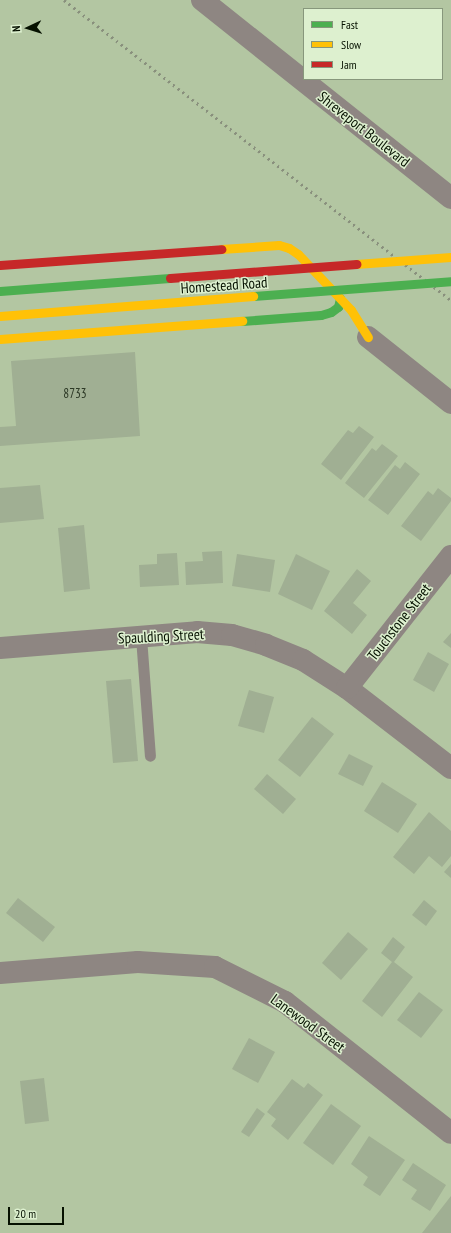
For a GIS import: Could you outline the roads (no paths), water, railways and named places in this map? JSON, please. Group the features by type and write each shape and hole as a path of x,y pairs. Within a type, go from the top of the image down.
{"main road":[{"path":"0,265 279,245 289,248 298,254 351,310 368,337"},
{"name":"Homestead Road","path":"0,291 451,257"},
{"name":"Homestead Road","path":"0,316 451,281"},
{"path":"0,339 321,315 331,312 338,307 340,298"},
{"path":"321,315 336,320"},
{"path":"347,325 368,337"}],"street":[{"name":"Shreveport Boulevard","path":"202,0 451,198"},
{"path":"368,337 451,403"},
{"name":"Touchstone Street","path":"347,688 451,556"},
{"name":"Spaulding Street","path":"0,648 197,632 232,635 266,645 303,660 347,688 451,768"},
{"name":"Lanewood Street","path":"0,973 138,962 215,967 285,1002 451,1133"}],"lane":[{"path":"141,637 150,756"}],"railway":[{"path":"64,0 451,300"}]}
